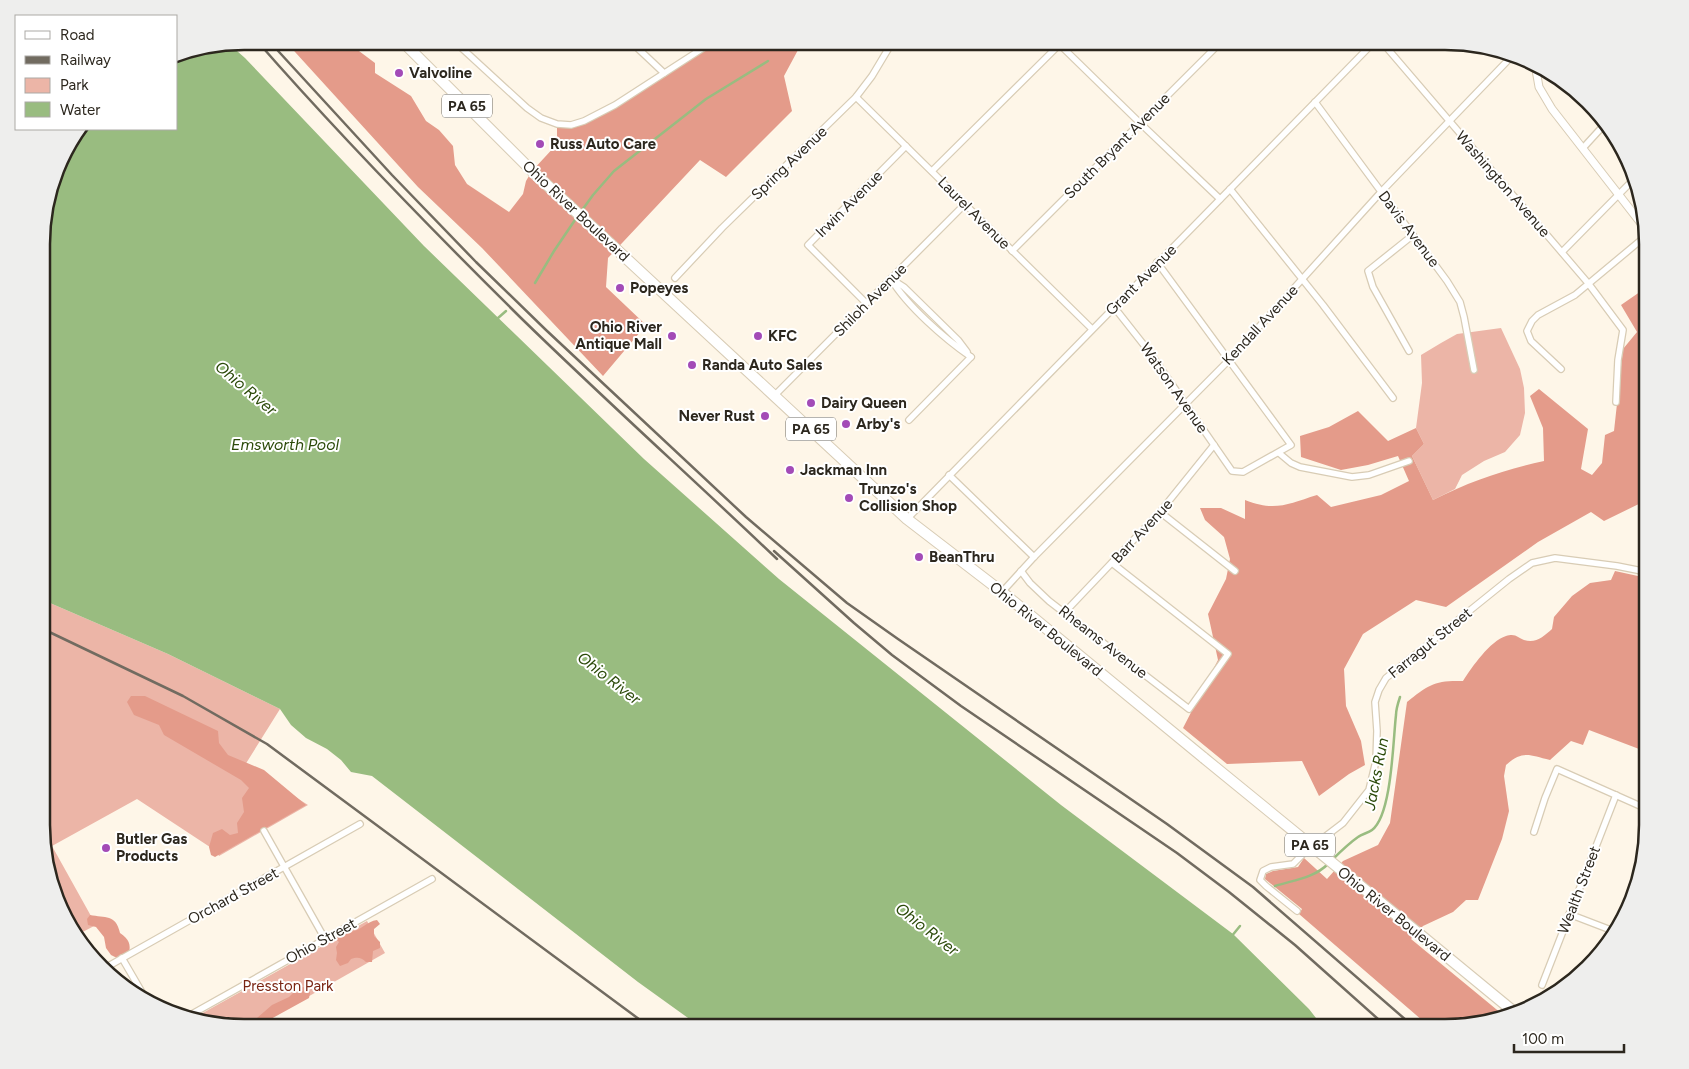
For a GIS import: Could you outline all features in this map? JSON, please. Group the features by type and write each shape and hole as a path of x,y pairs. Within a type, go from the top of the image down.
{"highway":[{"name":"Ohio River Boulevard","path":"411,50 532,170 629,262 907,519 1002,592 1509,1008"}],"street":[{"path":"464,50 527,108 541,118 557,124 571,125 615,105 700,50"},
{"path":"640,50 664,73"},
{"name":"Spring Avenue","path":"675,278 722,228 856,97 872,76 888,50"},
{"path":"932,170 1051,50"},
{"path":"1067,50 1220,199"},
{"name":"South Bryant Avenue","path":"1012,250 1213,50"},
{"name":"Grant Avenue","path":"907,519 1366,50"},
{"name":"Washington Avenue","path":"1389,50 1588,283 1623,330 1618,360 1616,402"},
{"name":"Kendall Avenue","path":"1002,592 1034,557 1229,360 1381,192 1508,60"},
{"path":"1537,73 1539,87 1545,99 1637,218"},
{"name":"Laurel Avenue","path":"856,97 1092,329"},
{"name":"Davis Avenue","path":"1315,102 1447,281 1460,302 1474,370"},
{"path":"1583,148 1601,129"},
{"name":"Irwin Avenue","path":"866,303 808,245 906,146"},
{"path":"1562,252 1629,183"},
{"path":"1230,189 1393,398"},
{"name":"Shiloh Avenue","path":"775,395 965,204"},
{"path":"1409,351 1373,287 1368,271 1413,235"},
{"path":"1561,369 1530,341 1527,331 1532,321 1538,315 1575,295 1639,242"},
{"path":"1157,262 1291,445 1279,452 1291,463 1300,467 1352,477 1369,475 1409,461"},
{"path":"891,279 904,287 958,340 971,357 909,420"},
{"name":"Watson Avenue","path":"1114,307 1151,354 1232,472 1243,472 1279,452"},
{"name":"Barr Avenue","path":"1065,612 1160,512 1214,445"},
{"path":"949,475 1034,557"},
{"path":"1160,512 1234,571"},
{"name":"Farragut Street","path":"1297,912 1260,880 1263,871 1271,867 1293,864 1305,852 1343,824 1369,790 1376,760 1375,702 1378,690 1386,678 1509,579 1532,563 1555,558 1639,570"},
{"name":"Rheams Avenue","path":"1021,571 1030,584 1049,601 1189,709 1228,654 1112,563"},
{"path":"1534,832 1557,769 1639,805"},
{"name":"Wealth Street","path":"1542,984 1616,795"},
{"name":"Orchard Street","path":"110,965 360,824"},
{"path":"264,830 325,939"},
{"name":"Ohio Street","path":"195,1012 432,879"},
{"path":"1569,914 1608,929"},
{"path":"122,958 140,988"}],"green space":[{"path":"1501,328 1520,369 1524,388 1525,413 1520,435 1505,452 1484,461 1462,475 1455,489 1433,500 1412,456 1424,444 1416,428 1422,383 1421,355 1457,334"},
{"path":"50,603 168,654 280,709 245,765 308,805 219,856 216,851 137,799 52,846 96,925 82,932 70,911 60,887 50,838"},
{"name":"Presston Park","path":"367,921 385,953 269,1019 231,1019 201,1014"}],"shaded area":[{"path":"293,50 355,50 375,63 375,73 411,96 426,121 439,130 453,146 455,165 467,184 509,212 523,194 526,181 532,171 557,144 557,124 584,121 699,50 798,50 784,76 792,111 726,177 700,160 608,258 606,287 646,325 603,376 482,248 418,187"},
{"path":"1639,293 1639,504 1604,521 1591,512 1538,542 1446,607 1416,600 1363,634 1344,669 1346,706 1361,741 1365,765 1319,796 1302,761 1227,764 1183,728 1218,660 1208,614 1226,579 1230,559 1224,537 1205,520 1200,508 1221,508 1245,519 1245,500 1265,506 1273,506 1289,504 1317,495 1331,507 1381,495 1409,481 1398,456 1368,465 1341,470 1301,457 1300,436 1329,427 1358,411 1388,441 1416,428 1424,444 1412,456 1433,500 1487,477 1544,461 1543,428 1530,396 1539,389 1588,429 1581,469 1592,475 1602,463 1605,435 1614,431 1623,349 1637,332 1621,305"},
{"path":"1615,571 1639,576 1639,749 1589,730 1583,745 1571,741 1550,760 1526,755 1517,757 1506,765 1504,776 1509,811 1502,839 1478,900 1466,900 1453,912 1423,926 1411,939 1499,1011 1458,1019 1421,1019 1299,914 1302,909 1265,879 1266,874 1298,867 1304,858 1327,879 1343,861 1378,845 1390,823 1407,702 1432,685 1445,681 1463,681 1482,655 1494,643 1506,636 1512,635 1528,641 1543,637 1552,629 1554,617 1572,596 1590,583 1611,580"},
{"path":"131,696 145,696 218,731 219,743 228,755 264,770 306,805 215,857 211,855 209,847 213,833 222,829 230,835 238,833 237,823 244,812 242,798 249,788 241,780 164,735 159,725 134,715 127,702"},
{"path":"90,915 109,918 116,923 120,933 129,942 129,954 119,959 111,955 106,948 104,937 96,927 88,925 87,919"},
{"path":"377,920 380,924 374,929 374,936 380,942 380,948 373,951 372,962 355,958 340,966 336,960 336,947 339,942 336,939 338,934 345,930 358,930"},
{"path":"303,987 309,989 309,998 271,1019 257,1019 272,1005 289,997 297,989"}],"water":[{"name":"Emsworth Pool","path":"236,50 424,246 644,459 779,579 1061,805 1233,934 1317,1019 689,1019 638,982 372,776 351,772 341,760 327,749 306,738 291,725 280,709 168,654 50,603 50,231 60,182 70,158 87,130 178,130 178,62 206,54"}],"waterway":[{"path":"580,213 614,171 706,99 768,61"},
{"path":"535,283 577,217"},
{"path":"498,318 506,311"},
{"name":"Jacks Run","path":"1332,860 1354,840 1372,830 1379,822 1388,794 1396,710 1400,697"},
{"name":"Jacks Run","path":"1275,886 1310,876 1328,864"},
{"name":"Jacks Run","path":"1231,937 1240,926"}],"railway":[{"path":"265,50 353,147 521,318 777,559"},
{"path":"277,50 392,175 476,262 746,517 847,603 1167,824 1253,887 1405,1019"},
{"path":"774,551 892,655 961,706 1177,853 1295,945 1378,1019"},
{"path":"50,632 183,696 267,744 639,1019"}],"place":[{"name":"Valvoline","path":"399,73"},
{"name":"Russ Auto Care","path":"540,144"},
{"name":"Popeyes","path":"620,288"},
{"name":"Ohio River Antique Mall","path":"672,336"},
{"name":"KFC","path":"758,336"},
{"name":"Randa Auto Sales","path":"692,365"},
{"name":"Dairy Queen","path":"811,403"},
{"name":"Never Rust","path":"765,416"},
{"name":"Arby's","path":"846,424"},
{"name":"Jackman Inn","path":"790,470"},
{"name":"Trunzo's Collision Shop","path":"849,498"},
{"name":"BeanThru","path":"919,557"},
{"name":"Butler Gas Products","path":"106,848"}],"water label":[{"name":"Ohio River","path":"246,388"},
{"name":"Ohio River","path":"609,678"},
{"name":"Ohio River","path":"927,929"}]}
